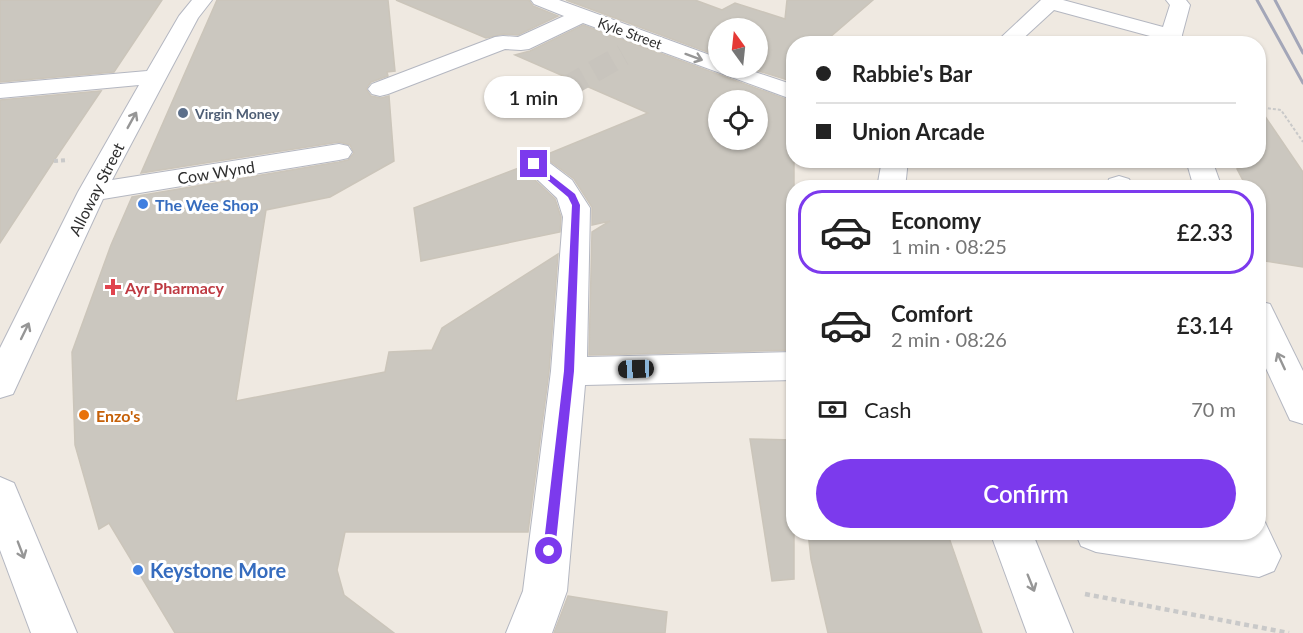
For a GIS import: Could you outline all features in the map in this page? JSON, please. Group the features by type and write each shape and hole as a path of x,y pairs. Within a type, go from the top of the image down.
{"street":[{"name":"Alloway Street","path":"0,384 92,192 189,16 202,0"},
{"name":"Kyle Street","path":"541,0 708,62"},
{"path":"1173,36 1180,5 1176,0"},
{"path":"1013,36 1051,1 1120,14 1166,36"},
{"path":"380,89 503,42 521,44 582,15"},
{"path":"624,55 650,40"},
{"path":"0,91 155,77"},
{"path":"751,78 786,90"},
{"name":"Cow Wynd","path":"92,192 339,152"},
{"path":"529,633 545,591 569,371 576,205 572,196 534,164"},
{"path":"1266,330 1303,409"},
{"path":"569,371 786,366"},
{"path":"0,496 54,633"},
{"path":"1014,540 1050,633"},
{"path":"1150,540 1259,556 1252,540"}],"path":[{"path":"1266,108 1281,110 1303,142"},
{"path":"1032,584 1289,633"}],"building":[{"path":"0,0 162,0 114,72 0,82"},
{"path":"217,0 388,0 395,71 387,72 388,76 371,82 366,89 371,96 381,98 389,96 394,161 330,197 266,210 236,401 385,372 389,352 432,350 442,328 558,254 549,371 528,532 345,532 337,570 344,595 394,633 175,633 109,523 99,529 75,445 72,352 111,245 132,197 339,162 348,160 354,153 350,145 339,142 141,173"},
{"path":"396,0 529,0 533,6 558,16 518,35 503,34 486,38"},
{"path":"566,0 695,0 722,10 735,3 785,19 787,0 873,0 831,36 786,36 786,80 768,74 768,18 708,18 708,52"},
{"path":"583,25 708,71 708,78 728,78 761,90 708,90 708,150 768,150 768,93 786,99 786,168 794,168 794,180 786,180 786,350 589,355 592,232 610,221 592,225 592,207 574,179 543,156 648,113 515,55 530,51"},
{"path":"101,91 53,162 0,243 0,100"},
{"path":"1266,118 1303,172 1303,267 1266,261 1266,180 1243,180 1237,169 1266,168"},
{"path":"521,167 555,199 561,217 560,232 421,261 414,208"},
{"path":"750,439 786,440 786,540 794,540 794,579 772,581"},
{"path":"809,540 950,540 982,633 828,633"},
{"path":"568,596 667,612 665,633 554,633"}],"tunnel":[{"path":"565,88 623,55"}],"railway":[{"path":"1257,0 1303,83"},
{"path":"1275,0 1303,53"}],"place":[{"name":"Virgin Money","path":"183,113"},
{"name":"The Wee Shop","path":"143,204"},
{"name":"Ayr Pharmacy","path":"113,287"},
{"name":"Enzo's","path":"84,415"},
{"name":"Keystone More","path":"138,570"}],"route":[{"path":"534,164 572,196 576,205 577,217 569,371 549,551"}]}
